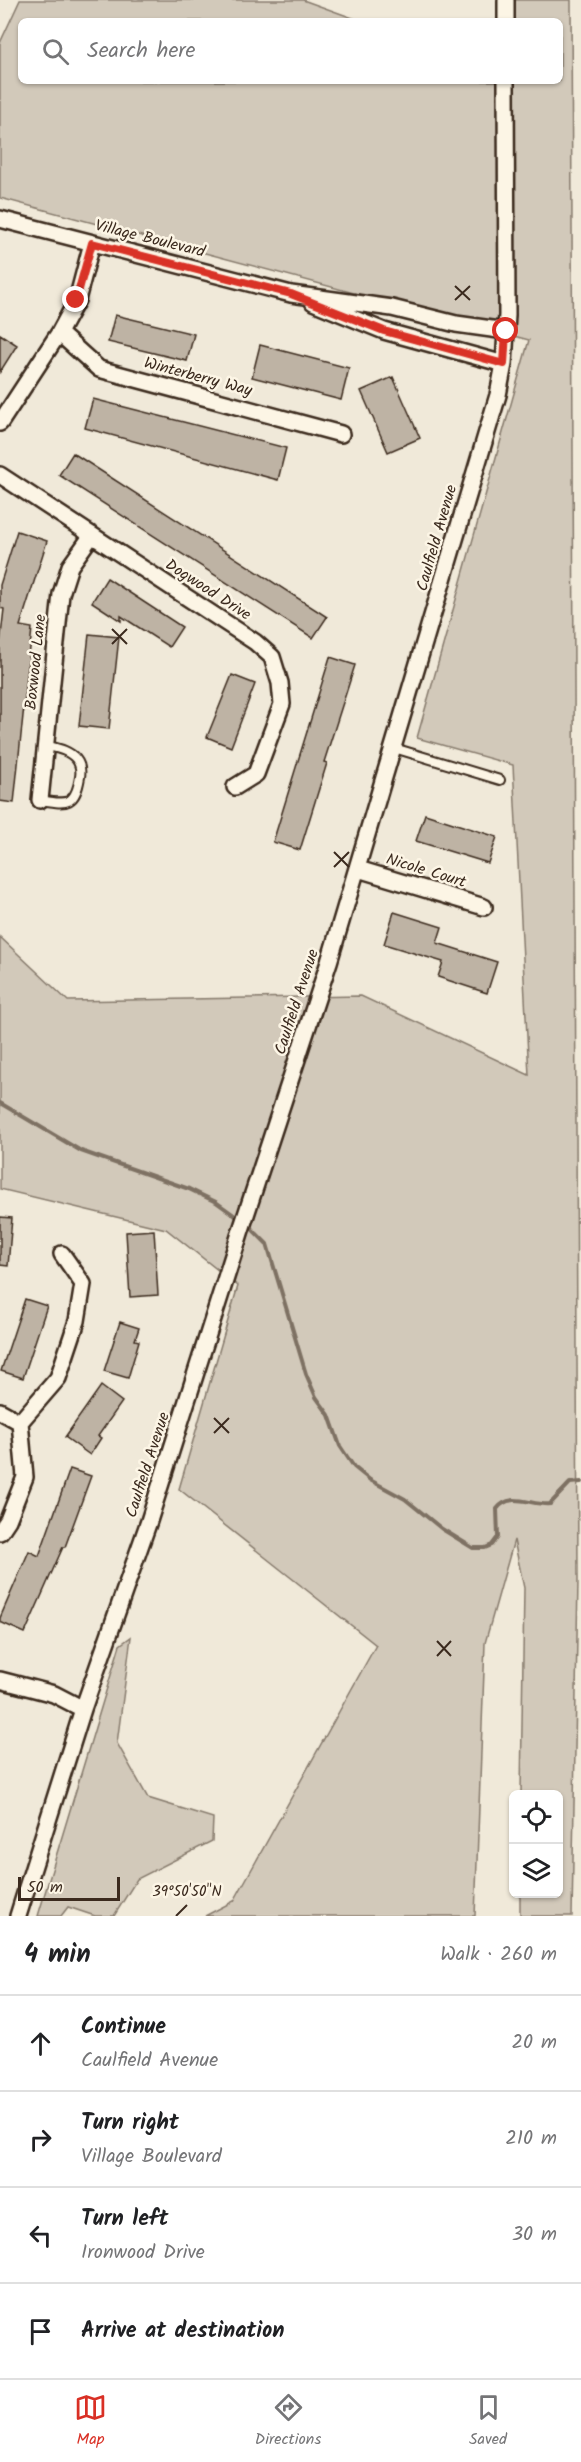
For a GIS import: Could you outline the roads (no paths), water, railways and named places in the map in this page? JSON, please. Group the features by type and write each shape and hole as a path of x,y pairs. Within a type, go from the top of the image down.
{"street":[{"path":"506,0 506,18"},
{"name":"Caulfield Avenue","path":"18,1916 83,1709 149,1521 246,1212 358,869 494,408 504,364 506,331 507,84"},
{"name":"Village Boulevard","path":"0,219 291,294 392,308 456,324 506,331"},
{"path":"0,423 59,333 76,300 92,243"},
{"name":"Village Boulevard","path":"291,294 384,331 504,364"},
{"name":"Winterberry Way","path":"59,333 99,369 341,434"},
{"name":"Dogwood Drive","path":"0,475 255,642 272,657 280,683 282,704 256,774 235,787"},
{"name":"Boxwood Lane","path":"40,800 61,594 70,566 92,535"},
{"name":"Nicole Court","path":"358,869 484,907"},
{"path":"0,1532 8,1520 25,1477 20,1422 58,1378 77,1321 83,1284 62,1254"},
{"path":"0,1411 20,1422"},
{"path":"0,1680 54,1694 83,1709"}],"lane":[{"path":"40,800 62,803 75,798 81,771 79,764 70,754 45,745"},
{"path":"394,748 500,780"}],"waterway":[{"path":"0,1103 81,1151 189,1189 216,1202 241,1220"},
{"path":"247,1224 267,1244 306,1374 316,1397 329,1415 340,1446 354,1467 370,1480 405,1499 442,1529 473,1548 485,1548 492,1545 498,1537 497,1509 502,1504 515,1500 550,1504 570,1483 581,1482"}]}
